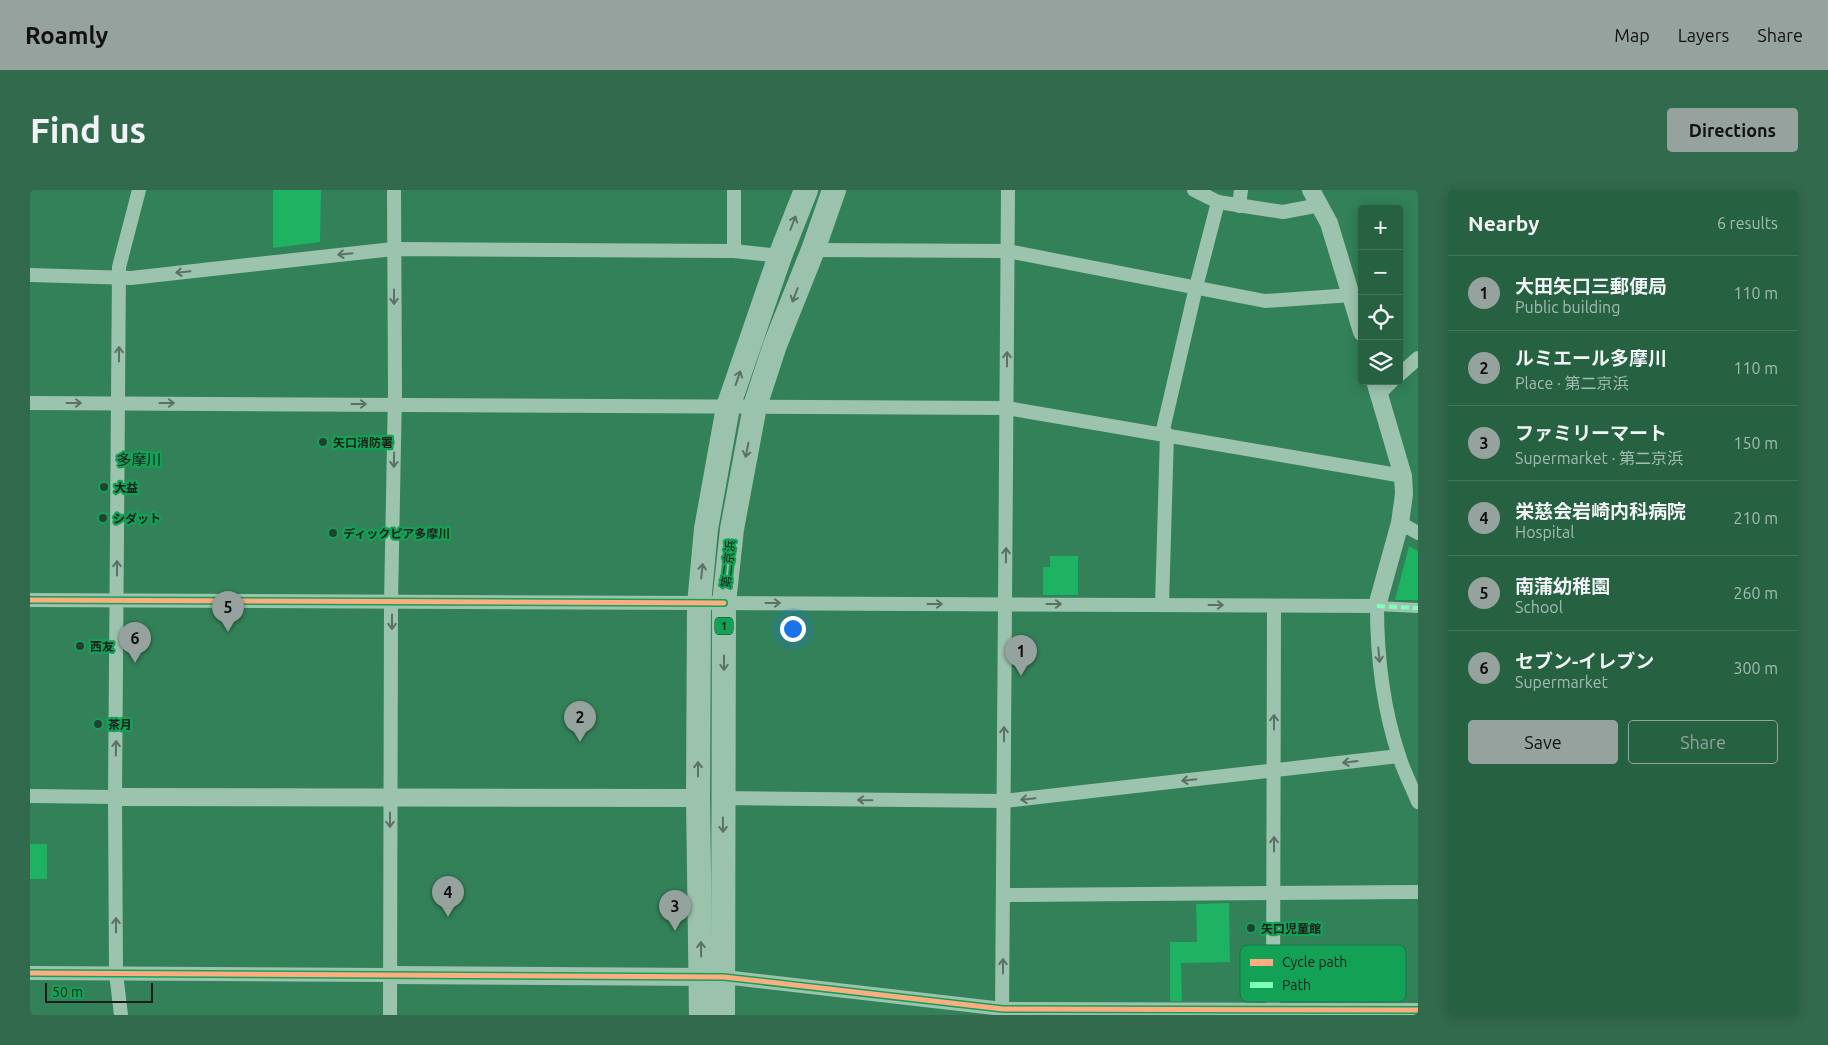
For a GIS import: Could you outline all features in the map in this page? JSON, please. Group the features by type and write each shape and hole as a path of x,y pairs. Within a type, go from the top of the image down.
{"highway":[{"name":"第二京浜","path":"701,1015 698,798 699,604 706,529 728,407 780,256 806,190"},
{"name":"第二京浜","path":"723,1015 722,798 724,603 732,529 755,406 834,190"}],"street":[{"path":"120,1015 116,973 115,796 120,267 139,190"},
{"path":"390,1015 394,190"},
{"path":"734,190 734,251"},
{"path":"1003,1012 1008,190"},
{"path":"1194,190 1218,202 1283,212 1315,197 1329,223 1358,317"},
{"path":"1239,206 1241,190"},
{"path":"1162,605 1165,434 1196,287 1218,202"},
{"path":"30,275 120,279 393,249 734,251 780,256"},
{"path":"813,250 1007,251 1265,302 1352,295"},
{"path":"1403,371 1418,358"},
{"path":"1377,387 1403,476 1404,502 1378,606 1378,657 1384,696 1399,756 1418,802"},
{"path":"30,403 1008,408 1403,476"},
{"path":"1400,523 1418,533"},
{"path":"30,600 1378,606 1418,608"},
{"path":"1274,606 1274,945"},
{"path":"722,798 1004,802 1399,756"},
{"path":"30,796 698,798"},
{"path":"1004,896 1418,892"},
{"path":"30,973 724,977 1003,1012 1418,1010"}],"green space":[{"path":"273,190 321,190 320,242 273,248"},
{"path":"1409,546 1418,551 1418,600 1395,600"},
{"path":"1050,556 1078,556 1078,595 1043,595 1043,567 1050,567"},
{"path":"30,844 47,844 47,879 30,879"},
{"path":"1229,903 1230,962 1181,963 1182,1001 1170,1001 1170,942 1197,942 1196,904"}],"marked path":[{"path":"1377,606 1418,608"}],"cycle path":[{"path":"30,600 724,603"},
{"path":"30,973 724,977 1003,1009 1418,1010"}],"place":[{"name":"矢口消防署","path":"323,442"},
{"name":"大益","path":"104,487"},
{"name":"シダット","path":"103,518"},
{"name":"ディックピア多摩川","path":"333,533"},
{"name":"南蒲幼稚園","path":"228,632"},
{"name":"西友","path":"80,646"},
{"name":"セブン-イレブン","path":"135,663"},
{"name":"大田矢口三郵便局","path":"1021,676"},
{"name":"茶月","path":"98,724"},
{"name":"ルミエール多摩川","path":"580,742"},
{"name":"栄慈会岩崎内科病院","path":"448,917"},
{"name":"矢口児童館","path":"1251,928"},
{"name":"ファミリーマート","path":"675,931"}],"district":[{"name":"多摩川","path":"139,459"}]}
